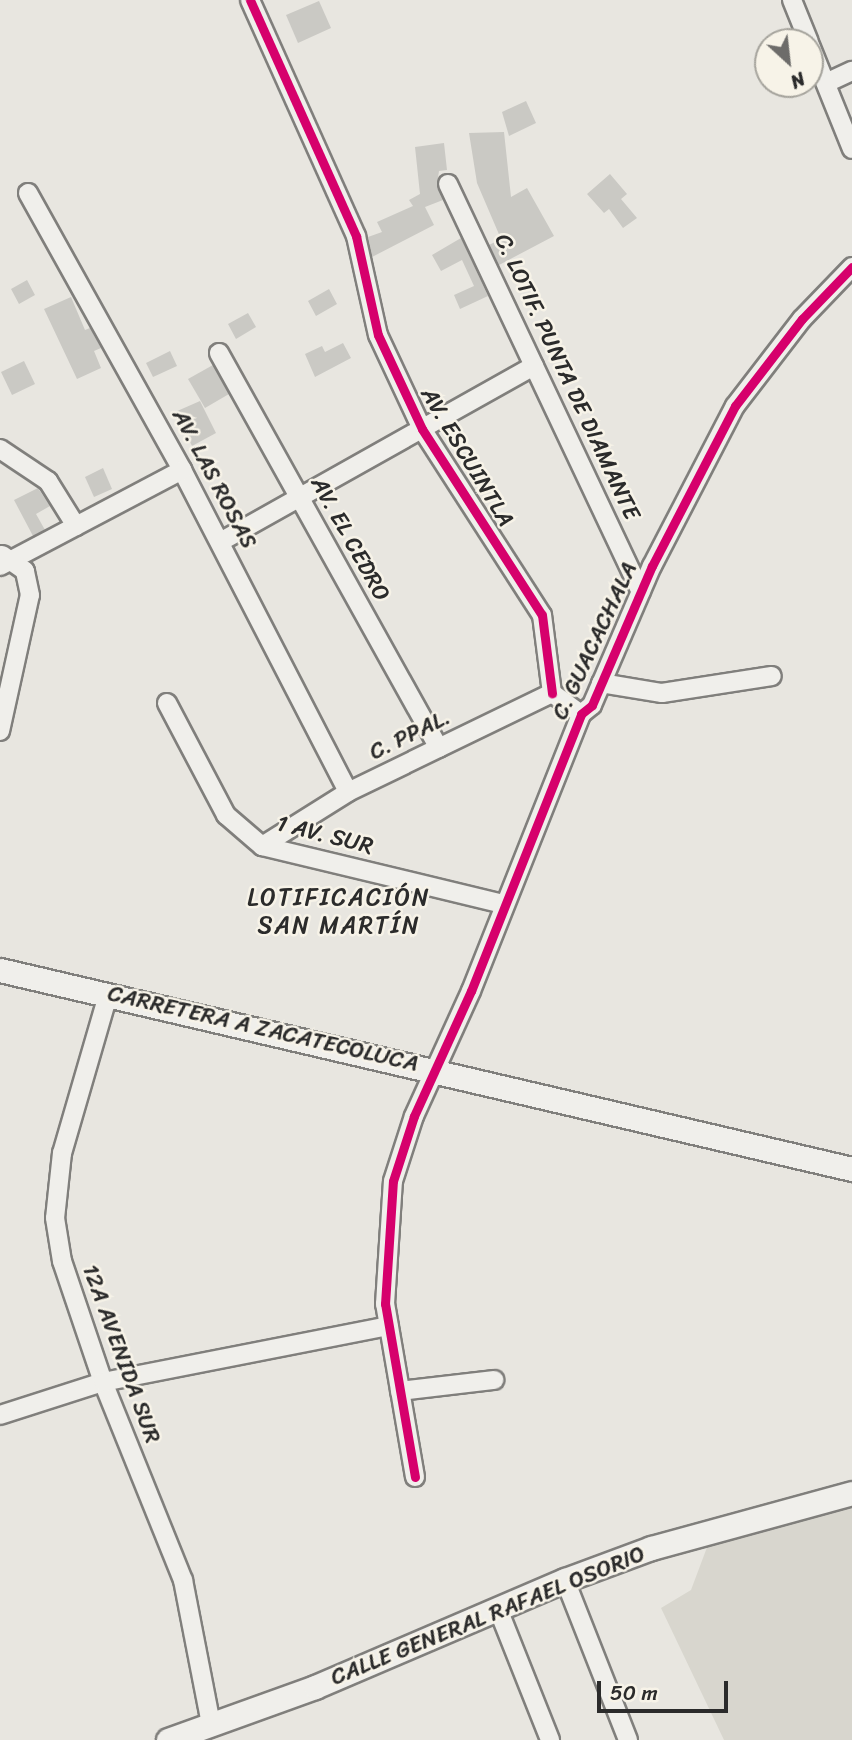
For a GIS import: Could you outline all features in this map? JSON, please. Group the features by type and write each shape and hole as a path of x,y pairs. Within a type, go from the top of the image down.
{"main road":[{"name":"CARRETERA A ZACATECOLUCA","path":"0,970 435,1068 852,1169"},
{"name":"CALLE GENERAL RAFAEL OSORIO","path":"168,1740 315,1687 565,1580 651,1548 852,1493"}],"street":[{"name":"AV. ESCUINTLA","path":"250,0 356,236 378,335 422,429 542,615 552,693"},
{"path":"792,0 803,28"},
{"path":"826,83 852,71"},
{"path":"824,78 852,149"},
{"name":"C. LOTIF. PUNTA DE DIAMANTE","path":"448,184 641,592"},
{"name":"AV. LAS ROSAS","path":"28,192 182,470 348,792"},
{"name":"C. GUACACHALA","path":"415,1477 385,1304 393,1181 435,1068 580,714 592,705 641,592 735,406 802,319 852,267"},
{"name":"AV. EL CEDRO","path":"219,353 439,748"},
{"path":"220,542 534,366"},
{"path":"0,449 48,481 76,526"},
{"path":"4,560 76,526 182,470"},
{"path":"0,731 30,595 25,570 4,560"},
{"path":"601,683 662,693 772,677"},
{"path":"552,693 580,714"},
{"name":"C. PPAL.","path":"262,846 348,792 552,693"},
{"name":"1 AV. SUR","path":"167,703 226,815 262,846 504,904"},
{"name":"12A AVENIDA SUR","path":"107,995 55,1186 62,1261 103,1382 183,1580 211,1724"},
{"path":"0,1415 103,1382 389,1326"},
{"path":"400,1391 494,1380"},
{"path":"565,1580 628,1740"},
{"path":"498,1609 550,1740"}],"shaded area":[{"path":"852,1505 852,1740 724,1740 661,1608 691,1590 709,1542"}],"building":[{"path":"319,1 331,28 298,43 286,15"},
{"path":"526,101 536,123 509,136 502,112"},
{"path":"504,132 511,197 527,188 554,236 499,265 489,245 501,239 477,183 469,133"},
{"path":"444,143 447,170 439,171 437,184 443,200 425,207 434,225 372,257 368,237 382,232 377,222 413,206 409,200 420,194 415,147"},
{"path":"610,174 627,194 621,199 637,218 623,228 609,209 604,213 587,194"},
{"path":"461,238 488,296 460,309 454,295 474,286 462,260 441,271 432,255"},
{"path":"27,280 35,295 19,304 11,289"},
{"path":"329,289 337,304 316,316 308,301"},
{"path":"71,297 85,330 90,328 101,348 94,351 101,368 77,379 44,309"},
{"path":"248,313 256,327 236,339 228,324"},
{"path":"343,343 351,358 315,377 305,354 322,346 325,352"},
{"path":"170,351 177,366 153,377 146,363"},
{"path":"24,361 35,384 12,395 1,372"},
{"path":"213,365 229,394 205,408 188,379"},
{"path":"200,401 216,433 192,446 175,412"},
{"path":"103,468 112,489 94,497 85,477"},
{"path":"38,488 50,506 36,514 45,530 33,536 14,500"}],"cycle path":[{"path":"250,0 356,236 378,335 422,429 542,615 552,693"},
{"path":"415,1477 385,1304 393,1181 414,1116 471,991 581,714 592,705 652,566 735,406 802,319 852,267"}],"district":[{"name":"LOTIFICACIÓN SAN MARTÍN","path":"339,912"}]}
